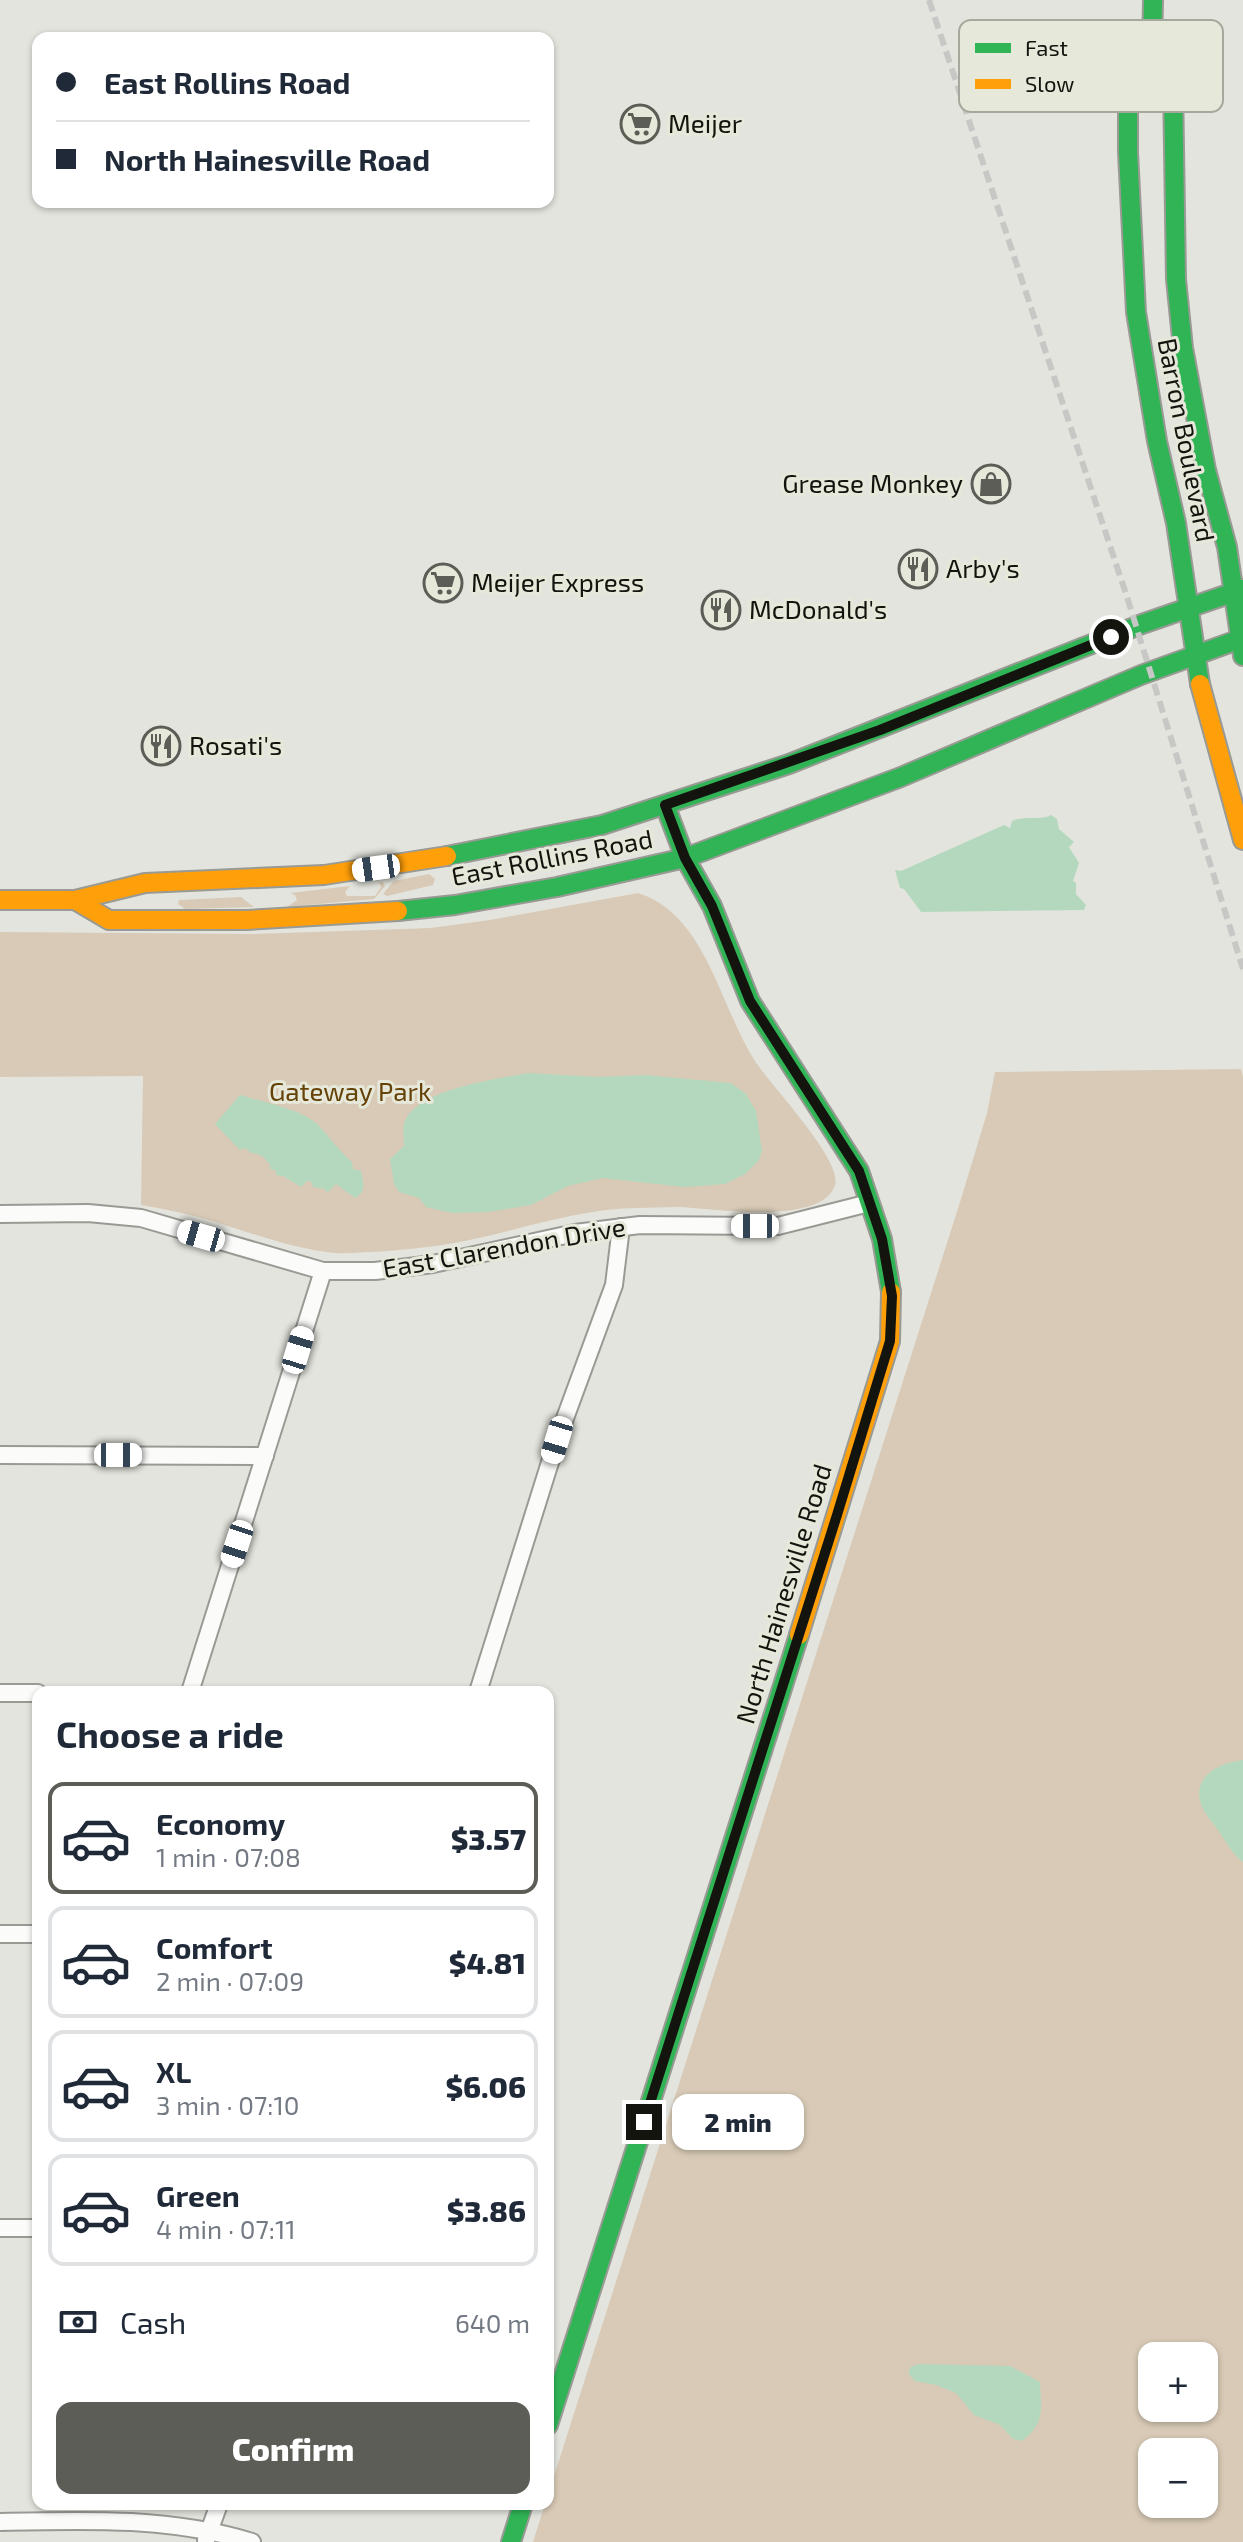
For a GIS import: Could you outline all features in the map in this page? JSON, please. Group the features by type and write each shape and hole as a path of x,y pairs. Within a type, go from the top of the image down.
{"main road":[{"path":"1153,0 1153,20"},
{"name":"Barron Boulevard","path":"1128,112 1133,274 1142,355 1176,523 1202,698 1243,840"},
{"name":"Barron Boulevard","path":"1173,112 1176,279 1180,316 1197,425 1238,591 1242,644"},
{"name":"East Rollins Road","path":"0,900 75,900 145,883 324,875 412,863 602,825 880,730 1142,624 1238,591"},
{"name":"East Rollins Road","path":"75,900 109,920 247,920 360,914 472,902 557,887 685,858 901,777 1048,713 1195,655 1242,644"},
{"name":"North Hainesville Road","path":"554,2406 890,1341 892,1296 882,1239 859,1171 750,1001 712,906 685,858 665,805"},
{"path":"511,2542 521,2510"}],"street":[{"name":"East Clarendon Drive","path":"0,1214 88,1213 141,1218 323,1271 375,1271 433,1264 575,1233 621,1227 778,1226 869,1203"},
{"path":"480,1686 557,1440 614,1285 621,1227"},
{"path":"192,1686 323,1271"},
{"path":"0,1455 265,1456"},
{"path":"0,1693 32,1693"},
{"path":"0,1934 32,1934"},
{"path":"0,2228 32,2228"},
{"path":"208,2537 217,2510"},
{"path":"0,2522 107,2520 181,2525 208,2537 252,2542"}],"green space":[{"path":"429,874 435,879 433,885 387,896 383,894 394,881"},
{"path":"379,882 385,886 374,899 287,907 297,900 290,893 350,886 345,892 347,896 375,896 381,887"},
{"name":"Gateway Park","path":"638,893 661,904 696,941 755,1061 828,1159 835,1174 835,1185 827,1197 812,1205 771,1212 680,1207 619,1209 578,1214 439,1245 348,1253 319,1251 195,1216 141,1205 143,1076 0,1077 0,932 253,934 431,928"},
{"path":"241,897 254,907 185,909 178,904 179,900"},
{"path":"1241,1069 1243,2542 533,2542 543,2510 554,2510 554,2476 987,1113 995,1072"}],"shaded area":[{"path":"1051,815 1057,819 1059,829 1074,842 1069,847 1079,863 1073,881 1076,883 1076,894 1086,905 1084,910 921,912 900,888 895,870 901,871 1004,825 1010,828 1012,821"},
{"path":"529,1073 597,1077 645,1075 731,1083 746,1094 756,1111 762,1151 759,1160 745,1174 725,1184 684,1187 602,1178 568,1186 531,1205 488,1212 452,1213 426,1207 419,1198 399,1192 394,1184 390,1159 404,1146 404,1124 413,1110 442,1093"},
{"path":"240,1095 291,1110 317,1124 352,1162 353,1169 361,1171 361,1193 355,1198 336,1184 327,1193 325,1189 313,1187 311,1181 301,1187 276,1175 265,1158 245,1148 240,1150 215,1124"},
{"path":"1243,1760 1243,1862 1206,1814 1199,1796 1203,1780 1209,1773 1224,1764"},
{"path":"919,2364 1010,2366 1040,2382 1039,2421 1022,2441 1013,2439 1000,2425 974,2415 956,2393 915,2381 908,2373 911,2367"}],"railway":[{"path":"929,0 959,90"},
{"path":"966,112 1127,597 1243,969"}],"traffic: fast":[{"path":"1153,0 1153,20"},
{"path":"1128,112 1136,312 1157,441 1176,523 1200,684"},
{"path":"1173,112 1176,279 1183,348 1206,470 1227,547 1243,656"},
{"path":"447,856 602,825 789,764 1142,624 1243,589"},
{"path":"398,911 455,905 557,887 685,858 901,777 1141,675 1243,638"},
{"path":"665,805 685,858 712,906 750,1001 859,1171 882,1239 891,1292"},
{"path":"554,2406 799,1635"},
{"path":"511,2542 521,2510"}],"traffic: slow":[{"path":"1200,684 1243,840"},
{"path":"0,900 75,900 145,883 324,875 447,856"},
{"path":"75,900 109,920 247,920 398,911"},
{"path":"799,1635 890,1341 891,1292"}],"place":[{"name":"Meijer","path":"640,124"},
{"name":"Grease Monkey","path":"991,484"},
{"name":"Arby's","path":"918,569"},
{"name":"Meijer Express","path":"443,583"},
{"name":"McDonald's","path":"721,610"},
{"name":"Rosati's","path":"161,746"}],"route":[{"path":"644,2122 890,1341 892,1296 882,1239 859,1171 750,1001 712,906 685,858 665,805 880,730 1111,637"}]}
